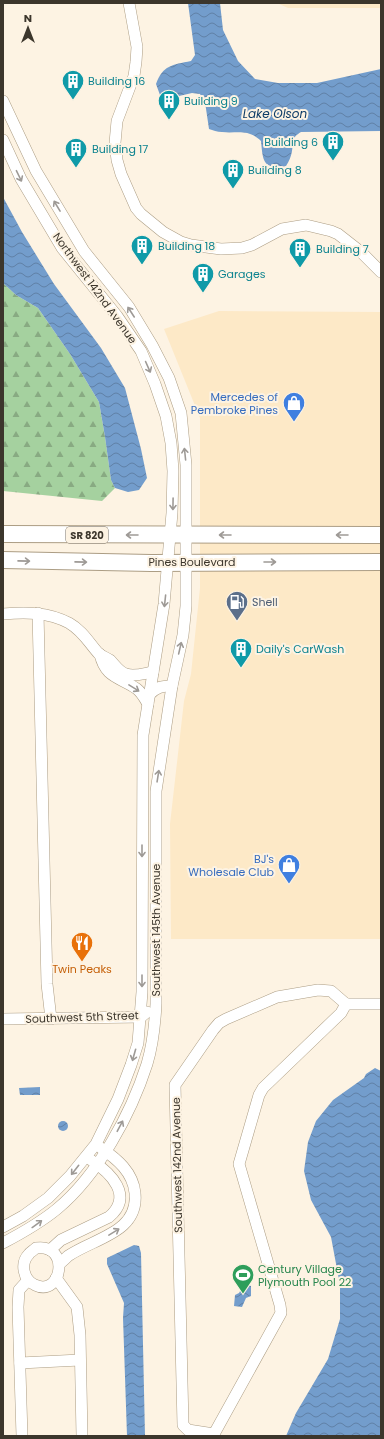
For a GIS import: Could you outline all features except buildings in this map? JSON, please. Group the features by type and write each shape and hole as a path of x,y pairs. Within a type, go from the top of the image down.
{"highway":[{"name":"SR 820","path":"3,534 381,535"},
{"name":"Pines Boulevard","path":"3,560 380,562"}],"street":[{"path":"129,3 137,47 137,58 134,76 117,121 115,133 117,160 121,174 136,208 163,232 186,244 220,249 242,248 252,245 282,229 306,225 331,231 338,234 361,252 381,272"},
{"name":"Northwest 142nd Avenue","path":"3,101 40,178 84,251 129,307 152,345 169,378 181,413 186,465 187,562"},
{"name":"Northwest 142nd Avenue","path":"3,140 21,179 62,248 117,316 141,351 155,384 166,416 171,443 173,471 171,535 168,562"},
{"name":"Southwest 145th Avenue","path":"3,1227 23,1216 48,1198 70,1176 96,1144 118,1099 138,1043 142,992 143,735 164,604 168,562"},
{"name":"Southwest 145th Avenue","path":"3,1243 30,1228 58,1209 97,1164 106,1151 132,1102 147,1063 154,1028 156,1004 156,791 172,686 183,635 186,606 187,562"},
{"path":"38,613 47,984 51,1019"},
{"path":"3,614 47,614 80,630 86,635 100,654 126,674 140,675 154,672"},
{"path":"100,654 105,668 114,677 137,689 149,699 154,690 159,687 172,686"},
{"name":"Southwest 142nd Avenue","path":"214,1435 188,1430 183,1426 175,1084 213,1030 226,1018 277,996 318,990 331,991 346,1004"},
{"name":"Southwest 5th Street","path":"3,1019 141,1017 156,1004"},
{"path":"214,1435 280,1313 280,1305 267,1256 239,1164 259,1095 263,1088 342,1013 346,1004 381,1004"},
{"path":"59,1264 69,1256 117,1231 127,1223 132,1212 135,1202 133,1180 118,1160 96,1144"},
{"path":"50,1250 61,1240 109,1217 115,1212 119,1204 119,1189 116,1182 86,1156"},
{"path":"36,1248 50,1250 54,1254 59,1264 59,1271 56,1278 46,1287 32,1285 28,1280 24,1268 24,1261 36,1248"},
{"path":"56,1278 77,1307 80,1335 82,1436"},
{"path":"22,1436 18,1307 19,1290 28,1280"},
{"path":"20,1363 80,1360"}],"shaded area":[{"path":"277,3 381,3 381,8 288,8"},
{"path":"219,311 381,312 381,939 171,939 170,824 184,701 191,674 200,588 200,418 164,329"}],"green space":[{"path":"3,283 16,295 38,308 70,354 99,402 111,480 115,488 102,501 3,491"}],"water":[{"name":"Lake Olson","path":"188,3 220,3 223,30 238,61 255,79 278,83 317,83 381,69 381,131 301,132 294,138 291,155 286,166 278,167 268,165 265,162 262,153 261,141 251,134 242,132 220,132 209,129 205,102 200,94 192,93 179,96 160,95 156,84 165,69 173,65 191,61 195,55"},
{"path":"3,197 22,232 54,284 101,348 125,388 147,478 139,490 128,492 115,488 111,480 99,402 70,354 38,308 16,295 3,283"},
{"path":"375,1068 381,1071 381,1436 286,1436 296,1413 328,1359 340,1319 340,1285 331,1237 311,1200 304,1171 308,1142 316,1121 333,1100 364,1078 366,1074"},
{"path":"40,1087 40,1095 20,1095 19,1088"},
{"path":"61,1121 65,1121 67,1122 67,1130 61,1131 58,1128 58,1124"},
{"path":"134,1245 139,1246 141,1253 145,1436 127,1436 123,1318 124,1303 107,1264 107,1258"},
{"name":"Century Village Plymouth Pool 22","path":"244,1284 251,1286 251,1296 246,1298 242,1307 234,1306 235,1295 239,1293"}],"place":[{"name":"Building 16","path":"73,100"},
{"name":"Building 9","path":"169,120"},
{"name":"Building 6","path":"333,162"},
{"name":"Building 17","path":"76,168"},
{"name":"Building 8","path":"233,190"},
{"name":"Building 18","path":"142,266"},
{"name":"Building 7","path":"300,268"},
{"name":"Garages","path":"203,294"},
{"name":"Mercedes of Pembroke Pines","path":"294,422"},
{"name":"Shell","path":"237,622"},
{"name":"Daily's CarWash","path":"241,668"},
{"name":"BJ's Wholesale Club","path":"289,884"},
{"name":"Twin Peaks","path":"82,962"},
{"name":"Century Village Plymouth Pool 22","path":"243,1294"}]}
